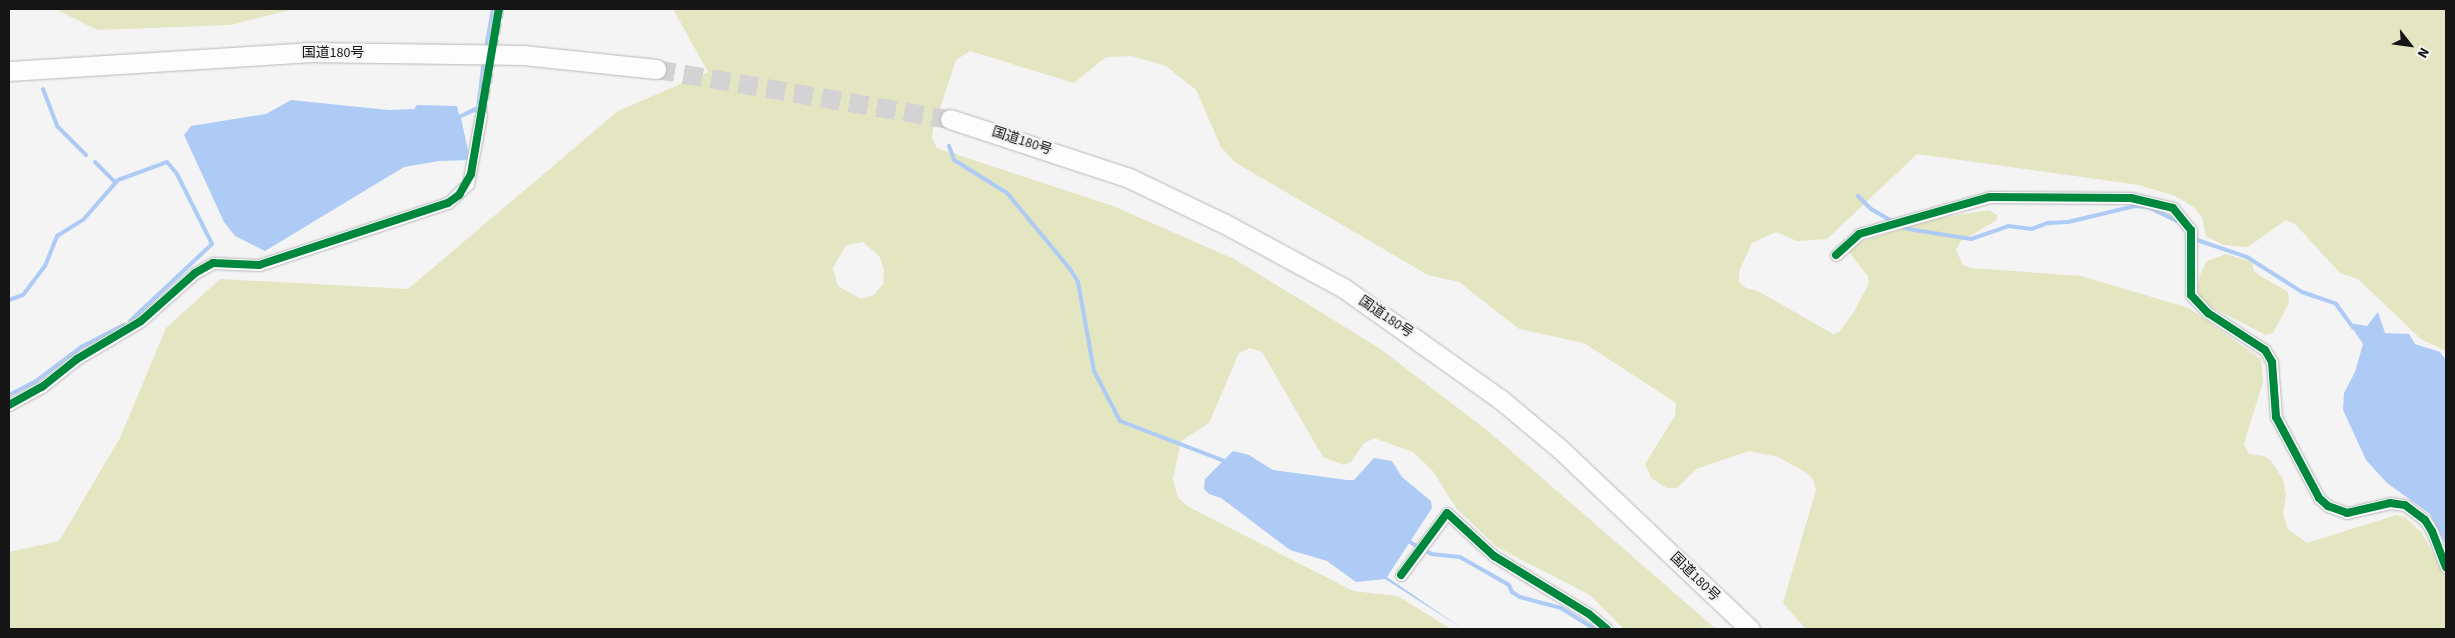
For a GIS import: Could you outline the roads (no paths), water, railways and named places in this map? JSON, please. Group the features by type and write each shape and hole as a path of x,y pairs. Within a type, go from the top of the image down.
{"highway":[{"name":"国道180号","path":"9,71 308,52 522,55 656,69"},
{"name":"国道180号","path":"950,119 1129,178 1226,224 1345,289 1500,399 1560,449 1750,629"}],"street":[{"path":"9,405 42,387 81,356 141,321 195,273 213,263 259,265 448,203 468,184 482,115"},
{"path":"1836,255 1859,234 1990,197 2131,198 2173,208 2190,230 2191,295 2208,313 2266,350 2272,362 2276,417 2318,498 2328,506 2347,514 2390,503 2404,505 2425,520 2432,531 2446,567"},
{"path":"1401,575 1447,513 1494,556 1589,614 1607,629"}],"water":[{"path":"291,100 389,110 414,109 417,105 457,106 459,115 475,107 477,111 461,118 470,160 439,161 404,167 265,251 235,236 224,222 184,135 191,126 266,114"},
{"path":"2378,312 2385,333 2409,334 2415,344 2440,352 2446,360 2446,545 2430,514 2387,483 2366,460 2343,410 2344,393 2355,372 2363,344 2349,323 2367,326"},
{"path":"1233,451 1249,455 1273,470 1347,480 1354,480 1374,458 1392,461 1402,477 1431,501 1432,508 1387,577 1463,629 1385,579 1356,582 1327,561 1290,550 1221,498 1209,494 1204,489 1205,479"}],"waterway":[{"path":"486,48 493,9"},
{"path":"471,111 478,108 484,60"},
{"path":"43,89 57,126 86,155"},
{"path":"949,146 954,160 1007,193 1070,269 1078,282 1094,371 1120,421 1227,462"},
{"path":"95,162 115,182"},
{"path":"9,300 23,295 45,266 57,236 83,220 118,180 167,162 177,174 212,244 130,321"},
{"path":"1858,196 1871,209 1892,221"},
{"path":"1901,225 1908,229 1971,239 2008,226 2032,229 2048,223 2068,222 2135,206 2148,207 2177,221"},
{"path":"2197,240 2247,257 2302,292 2336,304 2353,327"},
{"path":"9,395 36,381 81,347 124,325"},
{"path":"1408,541 1431,554 1460,557 1509,585 1512,592 1520,597 1561,608 1595,629"}],"tunnel":[{"path":"481,115 499,9"},
{"path":"656,69 950,119"}]}
